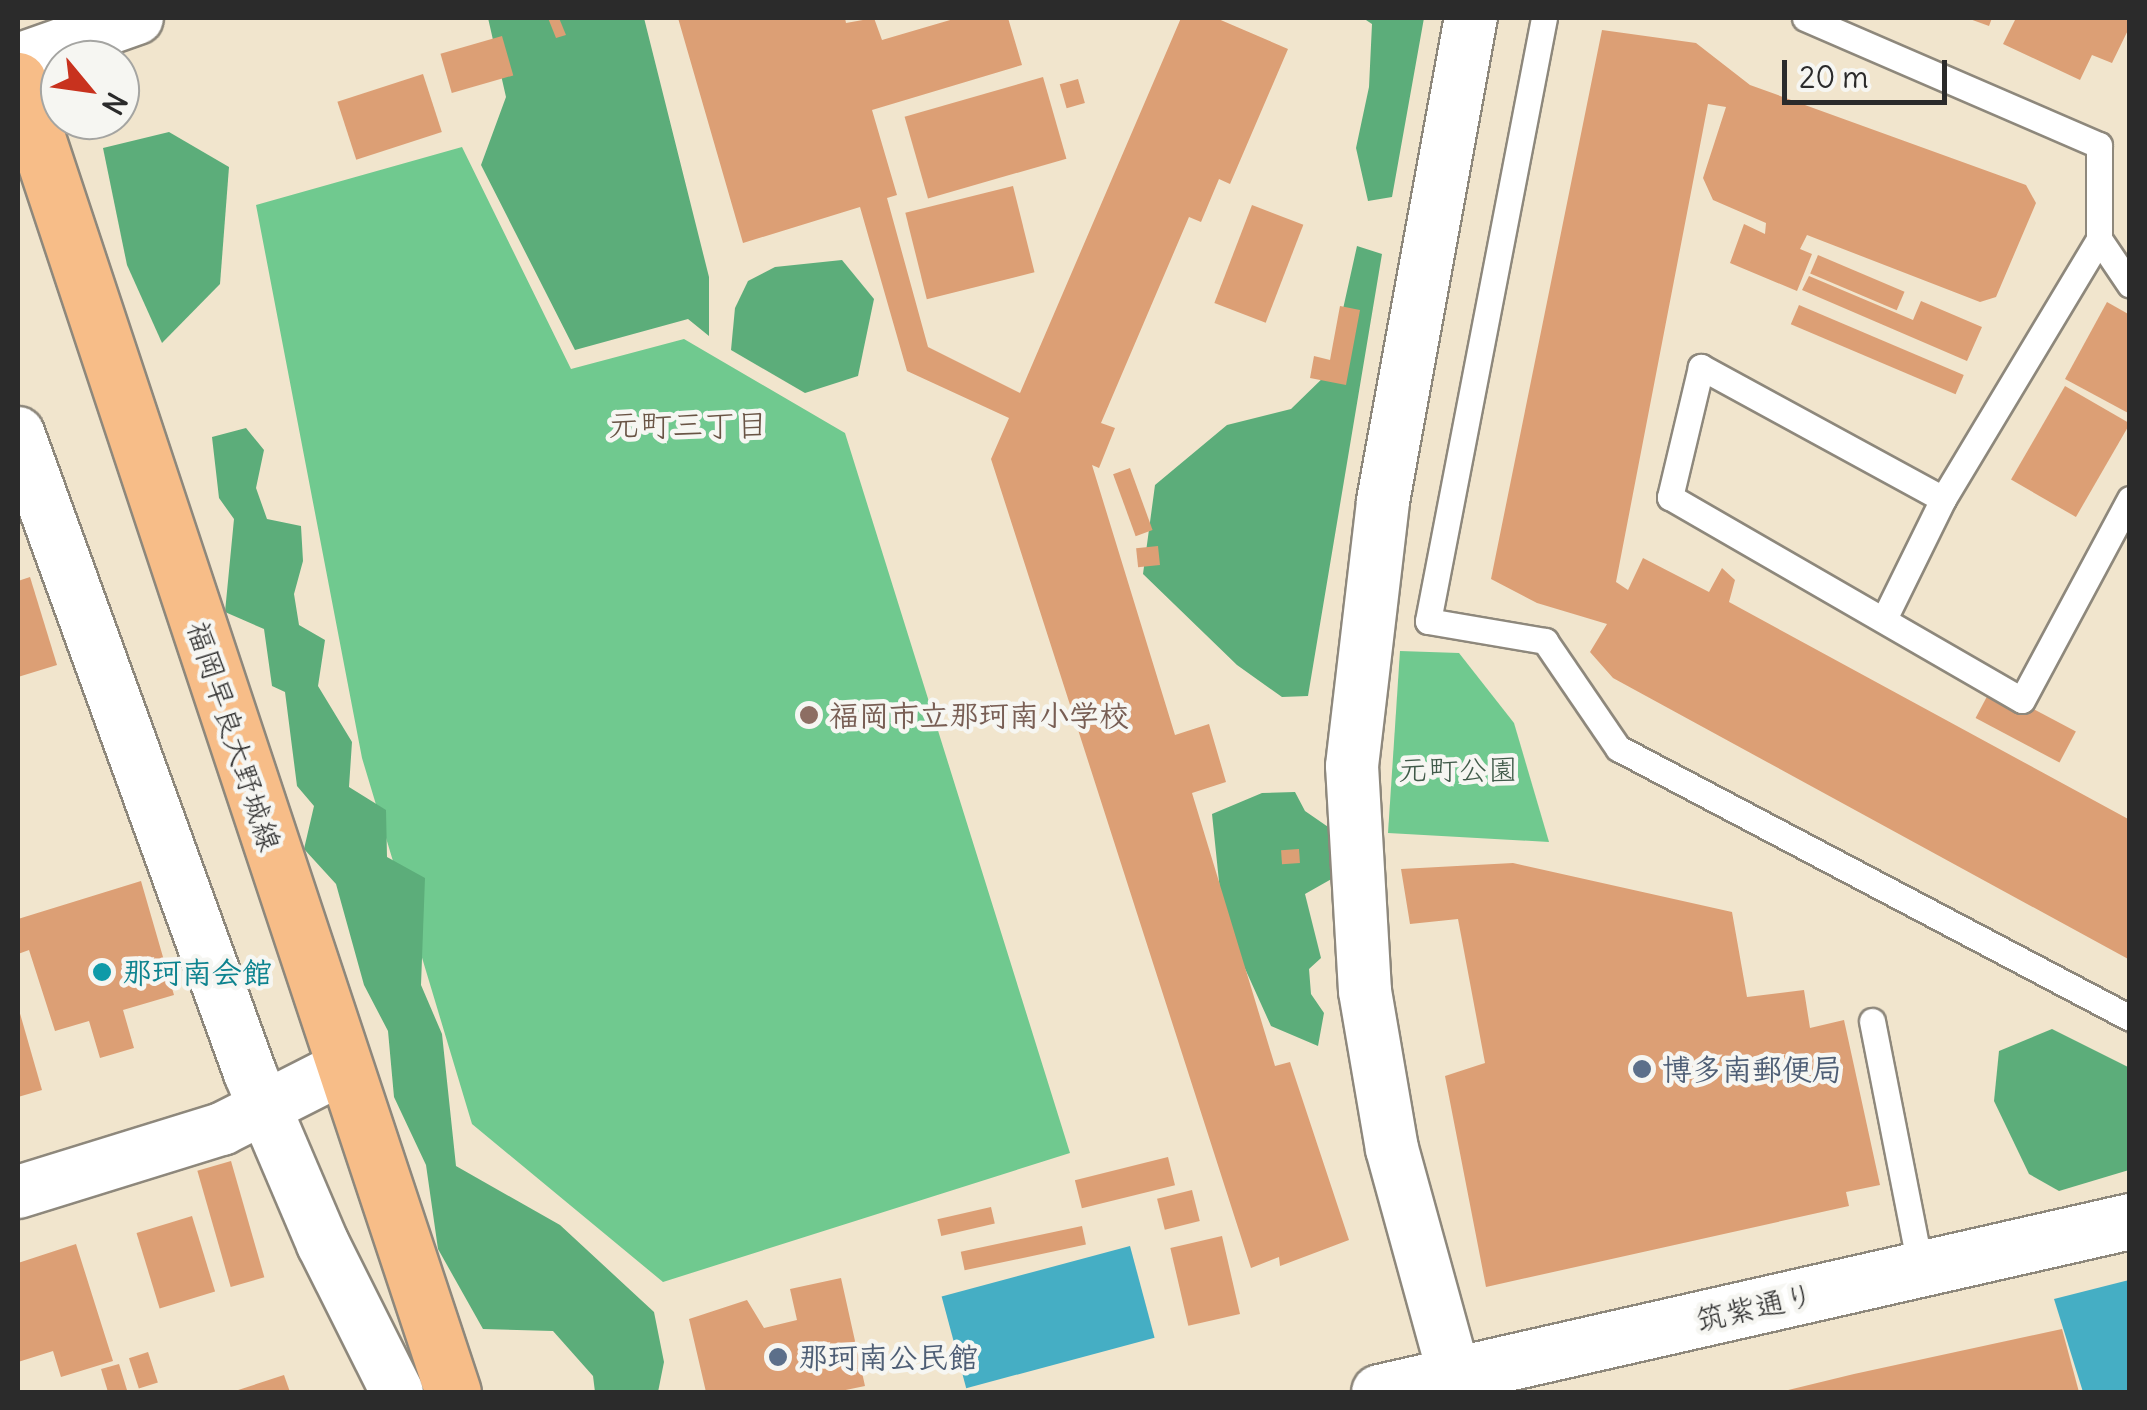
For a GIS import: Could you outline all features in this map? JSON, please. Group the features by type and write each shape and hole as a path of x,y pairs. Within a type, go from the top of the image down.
{"main road":[{"name":"福岡早良大野城線","path":"18,80 453,1392"}],"street":[{"path":"18,60 137,18"},
{"path":"1456,1384 1392,1149 1368,1008 1352,766 1383,501 1471,18"},
{"path":"18,433 250,1073 269,1108 323,1244 397,1392"},
{"path":"18,1192 222,1129 344,1067"},
{"name":"筑紫通り","path":"1380,1392 1456,1384 2130,1222"}],"lane":[{"path":"1544,18 1428,621 1545,642 1618,748 2130,1018"},
{"path":"1805,18 2099,145 2099,239 1942,499 1884,620"},
{"path":"2099,239 2130,285"},
{"path":"1942,499 1700,367 1670,496 2022,700 2130,499"},
{"path":"1872,1021 1920,1270"}],"green space":[{"path":"488,18 644,18 709,277 709,336 688,319 575,350 481,165 506,97"},
{"path":"1363,18 1424,18 1392,197 1368,201 1356,148 1369,87 1372,24"},
{"path":"169,132 229,167 220,284 162,343 127,265 103,148"},
{"path":"462,147 571,369 684,339 845,433 1070,1153 663,1282 472,1124 362,758 256,205"},
{"path":"1357,246 1382,254 1308,696 1282,697 1237,665 1143,574 1155,485 1227,425 1291,409 1329,372"},
{"path":"842,260 874,299 858,376 805,393 731,350 735,308 748,281 775,267"},
{"path":"246,428 264,450 256,488 267,519 301,526 303,561 294,594 299,625 325,640 318,686 352,742 349,787 386,810 387,857 425,878 421,985 442,1034 456,1166 560,1225 654,1312 664,1362 658,1392 595,1392 593,1376 553,1331 483,1329 438,1249 426,1165 394,1097 388,1031 364,985 336,884 304,849 314,806 297,786 285,692 272,686 264,629 225,612 234,519 219,498 212,437"},
{"name":"元町公園","path":"1400,651 1459,653 1514,723 1549,842 1388,833"},
{"path":"1295,792 1305,811 1347,840 1335,877 1305,894 1321,958 1309,969 1311,994 1324,1013 1318,1046 1271,1026 1223,920 1212,814 1262,793"},
{"path":"2052,1029 2130,1068 2129,1170 2059,1191 2029,1174 1994,1101 1999,1051"}],"water":[{"path":"1130,1246 1155,1338 966,1388 942,1296"},
{"path":"2129,1280 2129,1392 2083,1392 2054,1299"}],"building":[{"path":"548,18 559,18 566,35 556,38"},
{"path":"678,18 845,18 846,23 874,18 882,40 957,18 1008,18 1022,65 872,110 897,195 887,198 928,347 1020,393 1181,18 1216,18 1288,49 1230,184 1219,179 1201,222 1189,217 1101,423 1115,428 1099,468 1092,465 1175,735 1209,724 1226,782 1192,793 1275,1066 1290,1062 1349,1240 1280,1266 1279,1257 1251,1268 991,459 1009,418 907,371 860,207 743,243"},
{"path":"1967,18 1992,18 1989,26"},
{"path":"2016,18 2130,18 2130,26 2112,63 2092,55 2080,80 2003,44"},
{"path":"1602,30 1696,43 1750,85 2026,185 2036,203 1996,297 1980,302 1807,235 1800,249 1812,254 1797,291 1730,263 1744,224 1765,234 1766,223 1713,200 1703,178 1726,107 1708,104 1616,582 1628,590 1643,558 1709,592 1722,568 1735,580 1729,602 2130,820 2130,960 1613,678 1590,652 1607,624 1537,603 1491,579"},
{"path":"502,36 513,75 452,93 440,54"},
{"path":"423,74 442,132 356,160 337,102"},
{"path":"1043,77 1066,159 928,198 905,117"},
{"path":"1078,79 1085,103 1067,108 1060,84"},
{"path":"1013,186 1035,272 927,299 905,213"},
{"path":"1252,205 1303,225 1266,323 1214,303"},
{"path":"1818,255 1905,292 1897,310 1810,273"},
{"path":"1809,276 1913,320 1921,301 1982,327 1967,361 1802,290"},
{"path":"2107,302 2130,315 2130,414 2065,379"},
{"path":"1799,305 1964,375 1956,394 1791,324"},
{"path":"1340,306 1360,310 1346,385 1310,378 1314,356 1330,360"},
{"path":"2065,386 2130,424 2076,517 2011,480"},
{"path":"1130,468 1153,530 1136,536 1113,474"},
{"path":"1158,546 1160,565 1138,567 1136,548"},
{"path":"30,577 57,665 18,677 18,581"},
{"path":"1992,687 2076,732 2059,763 1976,718"},
{"path":"1299,849 1300,863 1282,864 1281,850"},
{"name":"博多南郵便局","path":"1513,863 1732,912 1747,997 1804,990 1810,1028 1844,1020 1880,1185 1846,1192 1849,1206 1486,1287 1445,1076 1485,1063 1458,919 1410,924 1401,869"},
{"name":"那珂南会館","path":"141,881 174,995 123,1010 134,1048 100,1058 89,1021 55,1031 29,950 18,954 18,919"},
{"path":"18,1011 42,1090 18,1097"},
{"path":"1168,1157 1175,1185 1082,1208 1075,1180"},
{"path":"231,1161 264,1277 231,1287 197,1171"},
{"path":"1192,1190 1200,1221 1165,1230 1157,1199"},
{"path":"991,1207 995,1224 941,1236 937,1219"},
{"path":"192,1216 215,1292 160,1309 137,1233"},
{"path":"1082,1226 1086,1245 965,1270 961,1252"},
{"path":"1222,1236 1240,1314 1188,1326 1170,1248"},
{"path":"76,1244 113,1361 61,1377 53,1351 18,1362 18,1263"},
{"name":"那珂南公民館","path":"841,1278 865,1386 836,1392 706,1392 689,1319 747,1300 764,1328 797,1320 790,1289"},
{"path":"2062,1329 2079,1392 1780,1392 1854,1374"},
{"path":"148,1352 158,1382 139,1389 129,1358"},
{"path":"119,1364 127,1390 108,1392 101,1369"},
{"path":"284,1375 290,1392 232,1392"}],"place":[{"name":"福岡市立那珂南小学校","path":"809,715"},
{"name":"那珂南会館","path":"102,972"},
{"name":"博多南郵便局","path":"1642,1069"},
{"name":"那珂南公民館","path":"778,1357"}],"district":[{"name":"元町三丁目","path":"688,425"}]}
